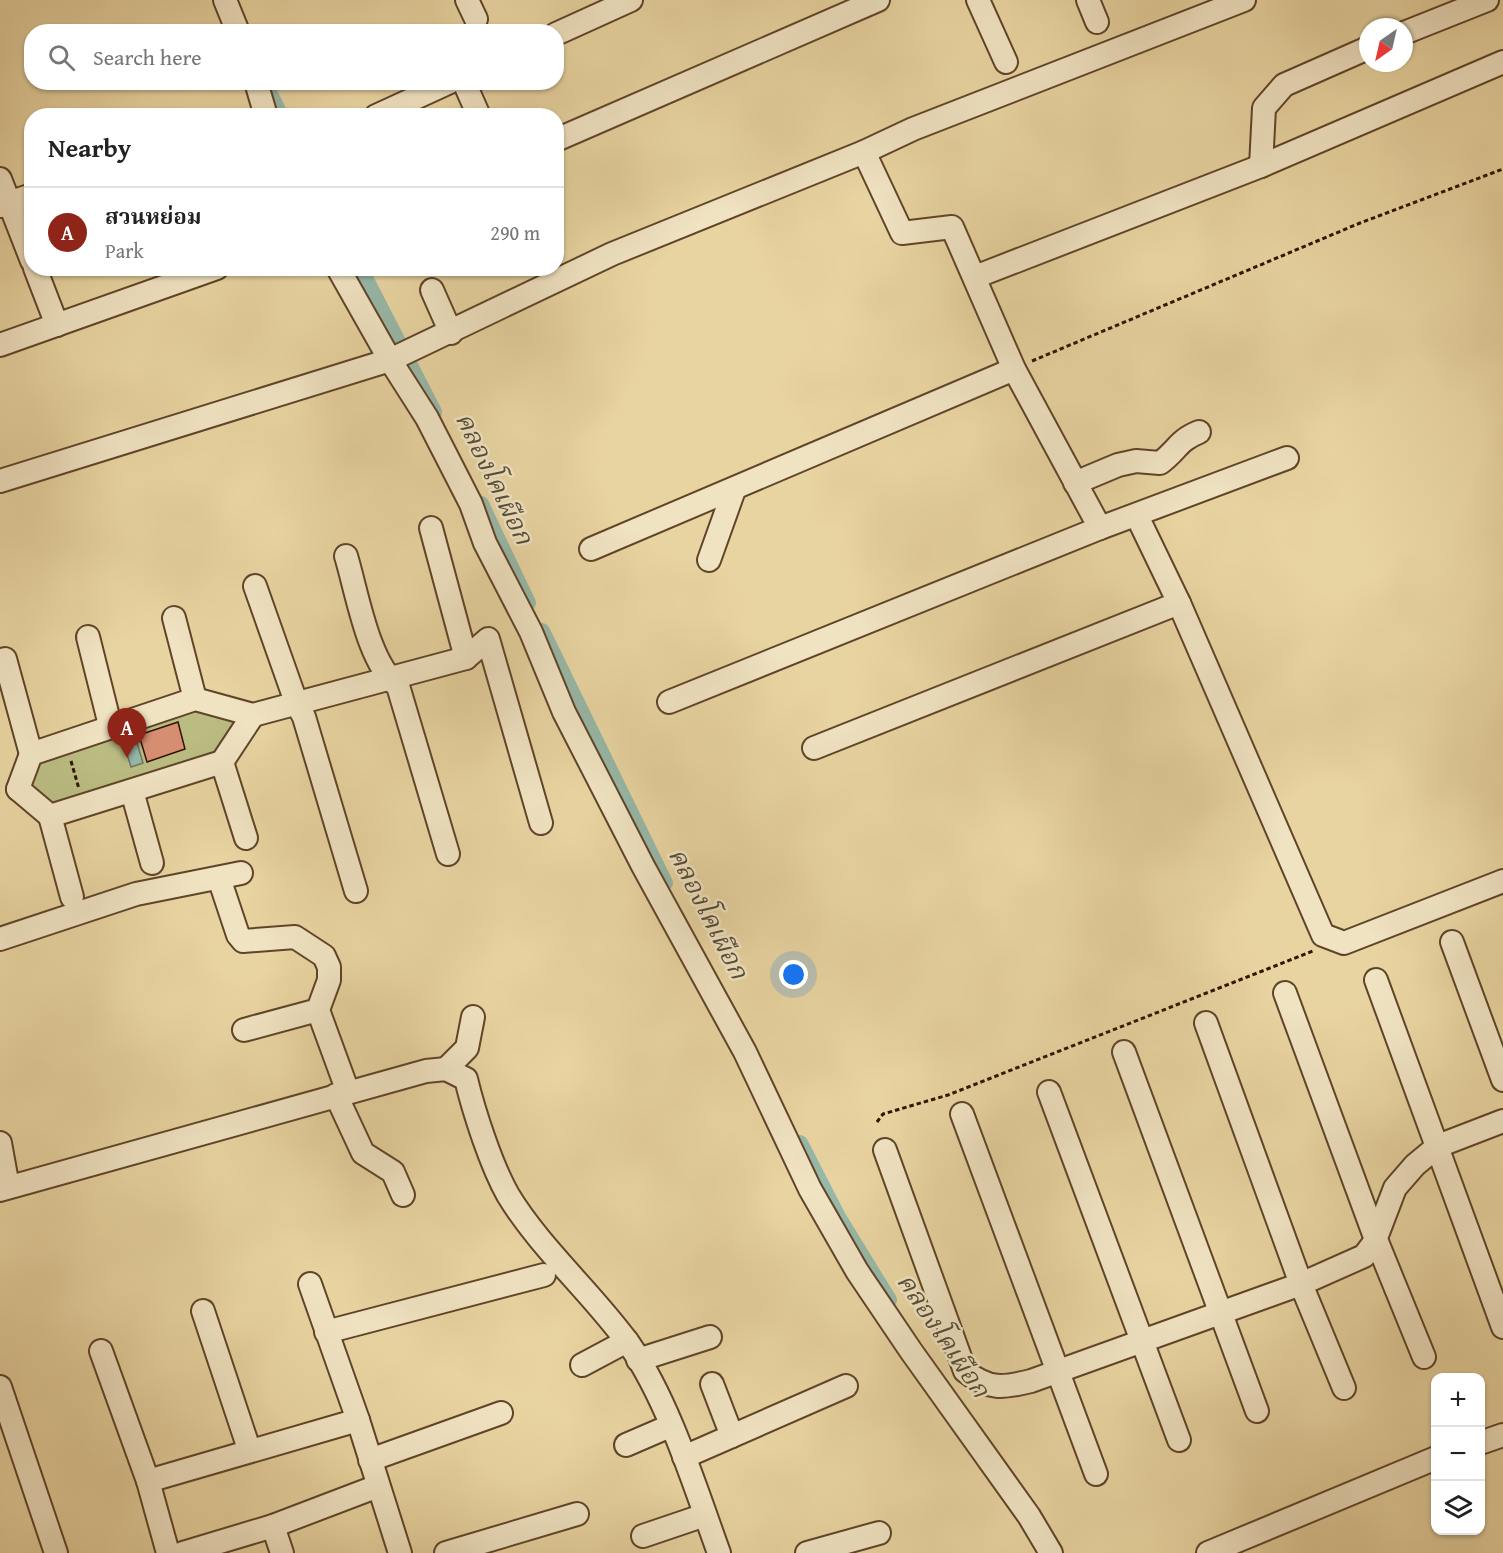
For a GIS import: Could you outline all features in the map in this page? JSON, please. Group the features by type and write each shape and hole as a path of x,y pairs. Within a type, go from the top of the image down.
{"street":[{"path":"225,0 235,24"},
{"path":"564,30 631,0"},
{"path":"564,137 878,0"},
{"path":"978,0 1006,62"},
{"path":"1088,0 1097,22"},
{"path":"0,481 399,356 612,254 864,152 914,129 1244,0"},
{"path":"1413,29 1487,0"},
{"path":"1261,166 1264,108 1284,85 1359,52"},
{"path":"975,277 1261,166 1503,62"},
{"path":"258,90 264,108"},
{"path":"393,108 433,90"},
{"path":"468,90 475,108"},
{"path":"864,152 902,233 952,227 1014,369 1100,528"},
{"path":"0,178 4,204 24,245"},
{"path":"4,204 24,198"},
{"path":"38,276 57,325"},
{"path":"0,345 195,276"},
{"path":"344,276 399,356 427,418 466,493 485,543 531,632 564,712 643,866 740,1042 810,1189 857,1271 1029,1516 1051,1553"},
{"path":"432,290 451,333"},
{"path":"591,549 1014,369"},
{"path":"1075,483 1118,465 1136,461 1160,463 1175,451 1181,439 1199,432"},
{"path":"669,702 1100,528 1287,458"},
{"path":"710,560 734,490"},
{"path":"1137,516 1179,603 1323,935 1344,943 1503,881"},
{"path":"431,528 466,658"},
{"path":"346,556 374,649 388,679 398,686 448,854"},
{"path":"255,586 296,702 304,717 356,891"},
{"path":"814,748 1179,603"},
{"path":"174,618 195,699"},
{"path":"88,637 110,725"},
{"path":"72,897 50,816 9,792 31,754 67,743 110,725 195,699 253,715 466,658 488,639 541,823"},
{"path":"5,659 31,754"},
{"path":"50,816 222,762 253,715"},
{"path":"222,762 246,838"},
{"path":"132,791 152,863"},
{"path":"0,939 136,894 230,876 238,935 243,941 295,937 324,957 329,967 329,980 318,1010 342,1093 363,1153 393,1172 403,1195"},
{"path":"1452,942 1503,1080"},
{"path":"1376,980 1503,1328"},
{"path":"1286,993 1376,1237 1424,1357"},
{"path":"244,1030 318,1010"},
{"path":"447,1069 467,1048 473,1017"},
{"path":"1206,1023 1301,1284 1344,1388"},
{"path":"1124,1052 1219,1314 1257,1411"},
{"path":"0,1143 4,1189 426,1071 447,1069 466,1079 475,1113 508,1194 632,1351 684,1457 719,1553"},
{"path":"1049,1092 1140,1342 1179,1440"},
{"path":"962,1114 1096,1474"},
{"path":"885,1150 965,1371 976,1380 1002,1388 1057,1372 1219,1314 1301,1284 1364,1256 1376,1237 1395,1188 1415,1165 1437,1146 1503,1121"},
{"path":"326,1332 544,1275"},
{"path":"310,1284 358,1420 400,1553"},
{"path":"203,1311 249,1449"},
{"path":"582,1365 632,1351 710,1337"},
{"path":"101,1351 148,1480 168,1553"},
{"path":"712,1383 732,1436"},
{"path":"684,1457 846,1386"},
{"path":"0,1387 6,1425 56,1553"},
{"path":"370,1460 501,1413"},
{"path":"148,1480 249,1449 358,1420"},
{"path":"626,1445 670,1426"},
{"path":"1485,1441 1503,1435"},
{"path":"1208,1553 1431,1460"},
{"path":"183,1553 273,1526 378,1486"},
{"path":"446,1553 577,1514"},
{"path":"643,1536 705,1515"},
{"path":"273,1526 282,1553"},
{"path":"807,1553 879,1533"}],"path":[{"path":"1014,369 1360,223 1503,169"},
{"path":"67,743 84,805"},
{"path":"877,1122 883,1114 948,1095 1337,941"}],"green space":[{"path":"195,699 253,715 222,762 50,816 18,789 31,754"}],"shaded area":[{"path":"135,736 143,763 131,767 123,741"}],"building":[{"path":"178,722 185,749 147,762 139,735"}],"waterway":[{"name":"คลองโคเผือก","path":"268,90 277,108"},
{"name":"คลองโคเผือก","path":"364,276 434,412"},
{"name":"คลองโคเผือก","path":"481,504 528,603"},
{"name":"คลองโคเผือก","path":"542,631 665,883"},
{"name":"คลองโคเผือก","path":"800,1143 838,1217 889,1300"}],"place":[{"name":"สวนหย่อม","path":"127,758"}]}
